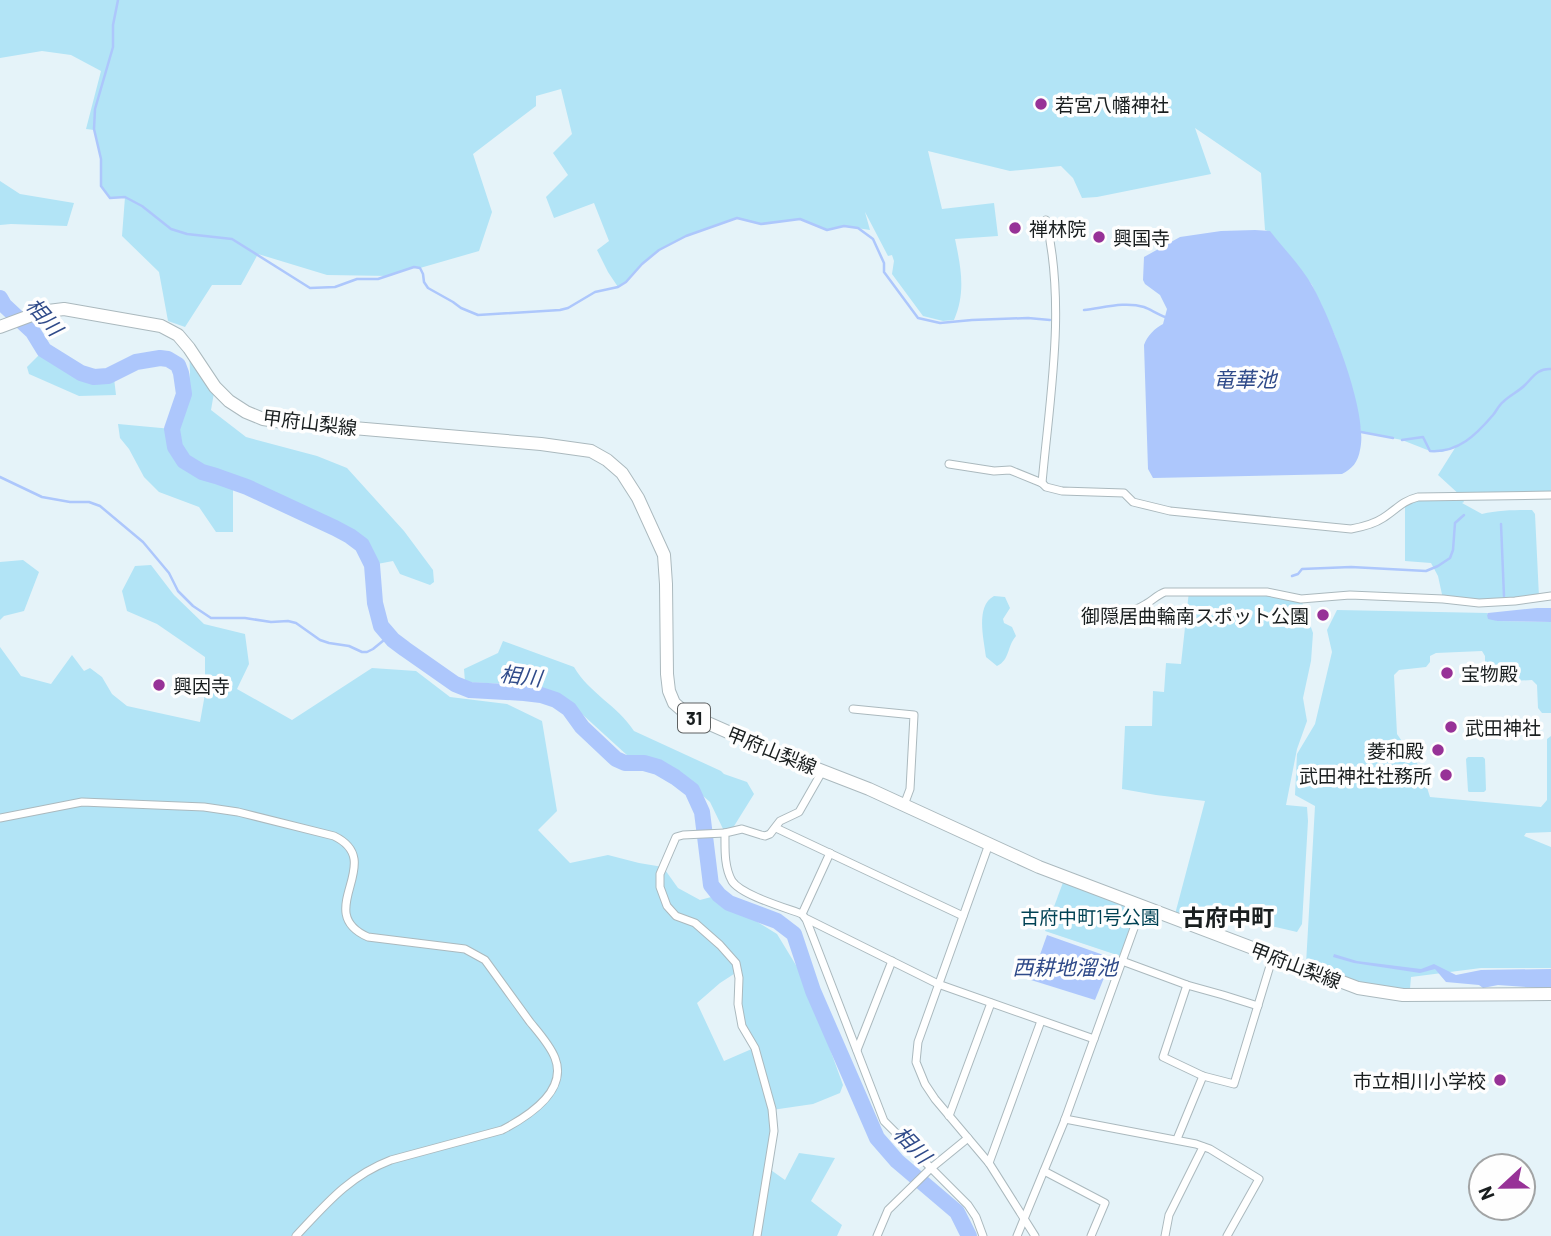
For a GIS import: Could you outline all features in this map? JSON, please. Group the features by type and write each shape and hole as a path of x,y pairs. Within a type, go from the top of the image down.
{"main road":[{"name":"甲府山梨線","path":"5,326 53,309 73,310 161,326 178,335 215,387 229,401 263,419 591,451 622,472 638,498 664,555 669,691 674,703 694,717 904,805 1039,867 1358,988 1403,995 1551,994"}],"street":[{"path":"1042,483 1053,391 1057,322 1052,255 1046,220"},
{"path":"949,464 995,471 1010,470 1046,487 1062,491 1124,493 1133,502 1170,511 1351,529 1381,519 1405,500 1418,497 1551,495"},
{"path":"1090,616 1122,615 1165,592 1267,592 1301,599 1350,595 1479,603 1551,596"},
{"path":"853,709 914,715 909,789 904,805"},
{"path":"757,1236 774,1131 772,1109 755,1048 742,1026 737,1004 739,978 736,963 695,923 676,916 667,906 660,887 660,874 676,838 682,835 725,833 742,829 765,836 770,834 780,821 799,812 823,771"},
{"path":"0,818 82,802 204,807 238,812 334,836 349,846 355,859 354,874 345,906 348,920 354,929 368,937 465,949 476,954 485,960 539,1034 557,1065 555,1083 546,1099 502,1130 374,1166 344,1186 296,1236"},
{"path":"776,828 964,916"},
{"path":"725,833 725,859 732,882 749,894 804,916 938,984 1094,1039"},
{"path":"989,844 918,1042 916,1062 925,1084 989,1163 1035,1236"},
{"path":"830,853 804,916 884,1121 927,1171 968,1205 983,1236"},
{"path":"1017,1236 1065,1119 1142,906"},
{"path":"1187,985 1163,1057 1203,1076 1234,1084 1273,956"},
{"path":"857,1050 892,961"},
{"path":"1122,961 1187,985 1258,1006"},
{"path":"949,1116 990,1003"},
{"path":"989,1163 1041,1021"},
{"path":"1177,1139 1203,1076"},
{"path":"1065,1119 1140,1135 1177,1139 1203,1147 1259,1179 1227,1236"},
{"path":"877,1236 888,1210 927,1171 968,1138"},
{"path":"1165,1236 1169,1215 1203,1147"},
{"path":"1044,1171 1105,1203 1091,1236"}],"green space":[{"path":"0,0 1551,0 1551,495 1462,498 1462,503 1482,514 1532,510 1535,514 1539,597 1515,601 1443,599 1438,576 1431,563 1405,561 1405,500 1461,496 1438,475 1455,448 1441,452 1430,451 1402,440 1361,432 1356,404 1335,336 1312,285 1270,232 1265,230 1261,173 1195,128 1211,174 1097,197 1082,198 1073,178 1061,166 1010,171 928,151 942,209 994,203 998,236 955,239 960,270 960,300 954,320 943,321 923,316 892,274 892,255 888,256 865,212 870,230 844,226 827,230 800,219 761,224 737,218 686,236 659,250 618,287 597,250 609,241 594,203 554,218 546,197 568,175 553,153 572,134 561,89 536,96 536,106 473,154 492,212 479,251 420,268 414,267 390,276 327,275 258,254 241,285 212,285 185,327 168,321 159,272 122,236 125,197 110,198 101,186 101,159 94,130 86,129 101,71 71,55 42,51 0,58"},
{"path":"0,181 20,194 74,203 67,226 0,225"},
{"path":"189,348 215,387 211,410 246,437 317,456 347,468 404,531 433,570 434,582 430,585 400,574 393,561 372,565 362,545 350,536 233,482 233,532 216,532 199,507 159,492 144,477 120,438 118,424 172,429 186,406 190,372"},
{"path":"44,350 78,372 114,378 116,395 79,396 29,374 27,367"},
{"path":"23,560 39,572 24,611 4,616 0,620 0,562"},
{"path":"151,565 174,595 204,624 245,634 249,664 237,689 292,720 372,668 416,671 450,697 507,704 542,721 557,811 538,830 570,863 608,855 663,867 678,888 700,900 715,896 777,934 805,980 843,1085 840,1093 813,1104 772,1110 768,1168 785,1180 799,1153 835,1158 811,1201 842,1225 837,1236 0,1236 0,647 21,676 51,684 72,655 84,671 90,668 102,677 112,694 127,706 200,722 205,694 205,657 157,624 127,611 122,591 135,566","holes":["737,972 742,1026 754,1048 724,1061 697,1003"]},
{"path":"1189,591 1267,592 1301,599 1313,633 1311,661 1303,698 1307,721 1297,749 1286,805 1307,807 1302,924 1297,932 1209,912 1203,929 1174,918 1205,801 1122,789 1125,726 1152,726 1153,691 1164,692 1166,663 1181,664"},
{"path":"994,596 1005,597 1010,608 1003,619 1004,623 1012,627 1016,636 1006,657 997,666 986,657 982,624 984,607"},
{"path":"1337,610 1488,613 1487,615 1497,621 1551,622 1551,713 1542,713 1538,708 1537,685 1532,680 1490,682 1485,679 1485,656 1482,651 1436,653 1430,656 1426,667 1399,670 1394,675 1397,734 1421,769 1430,797 1541,807 1547,800 1547,739 1551,736 1551,832 1526,833 1524,836 1551,847 1551,968 1481,968 1411,977 1410,989 1363,984 1306,964 1315,806 1295,795 1297,754 1315,724 1332,652 1327,630"},
{"path":"503,641 574,667 587,684 620,714 634,731 724,774 747,782 754,794 731,831 725,833 710,802 679,775 652,762 628,756 560,694 507,684 465,682 464,669 498,653"},
{"path":"1468,757 1485,759 1484,792 1468,791"},
{"name":"古府中町1号公園","path":"1065,877 1142,906 1123,957 1045,931"}],"water":[{"name":"竜華池","path":"1221,231 1270,231 1304,272 1321,302 1354,391 1361,434 1358,458 1352,467 1342,474 1153,478 1148,469 1144,345 1147,338 1163,324 1167,309 1160,295 1143,280 1144,257 1180,237"},
{"path":"1551,608 1551,622 1497,621 1488,619 1487,615 1488,613"},
{"name":"西耕地溜池","path":"1047,935 1112,958 1095,1000 1031,980"},
{"path":"1334,954 1357,961 1421,969 1434,964 1456,975 1481,970 1551,969 1551,989 1498,985 1483,988 1479,985 1446,982 1435,969 1420,973 1354,963 1333,957"}],"waterway":[{"path":"118,0 113,25 113,47 95,109 94,129 101,159 101,186 110,198 125,197 142,206 171,229 187,234 232,239 310,288 335,287 357,279 378,279 414,267 420,268 428,288 478,315 560,310 595,292 618,287 659,250 686,236 737,218 761,224 800,219 827,230 844,226 858,228 873,239 884,263 884,272 918,318 940,323 1028,318 1050,320"},
{"name":"相川","path":"0,298 33,332 44,350 81,373 94,377 108,376 136,362 160,358 178,365 184,394 172,429 175,447 184,461 202,472 247,487 335,528 362,545 372,565 375,603 381,626 405,649 455,684 470,690 524,693 556,700 569,709 582,727 616,759 625,763 644,763 658,767 692,790 702,812 711,885 729,903 777,921 794,934 813,991 877,1138 897,1161 957,1212 969,1236"},
{"path":"1084,310 1129,305 1144,307 1165,317"},
{"path":"1402,440 1423,437 1430,451 1458,446 1480,429 1502,403 1536,374 1551,369"},
{"path":"1361,432 1393,438"},
{"path":"0,477 42,497 89,502 100,506 143,542 169,573 178,591 193,606 211,618 288,621 296,623 320,640 349,646 362,652 373,649 389,636"},
{"path":"1292,576 1302,569 1351,567 1426,571 1450,558 1455,523 1464,515"},
{"path":"1501,524 1504,596"}],"place":[{"name":"若宮八幡神社","path":"1041,104"},
{"name":"禅林院","path":"1015,228"},
{"name":"興国寺","path":"1099,237"},
{"name":"御隠居曲輪南スポット公園","path":"1323,615"},
{"name":"宝物殿","path":"1447,673"},
{"name":"興因寺","path":"159,685"},
{"name":"武田神社","path":"1451,727"},
{"name":"菱和殿","path":"1438,750"},
{"name":"武田神社社務所","path":"1446,775"},
{"name":"市立相川小学校","path":"1500,1080"}],"district":[{"name":"古府中町","path":"1228,917"}]}
